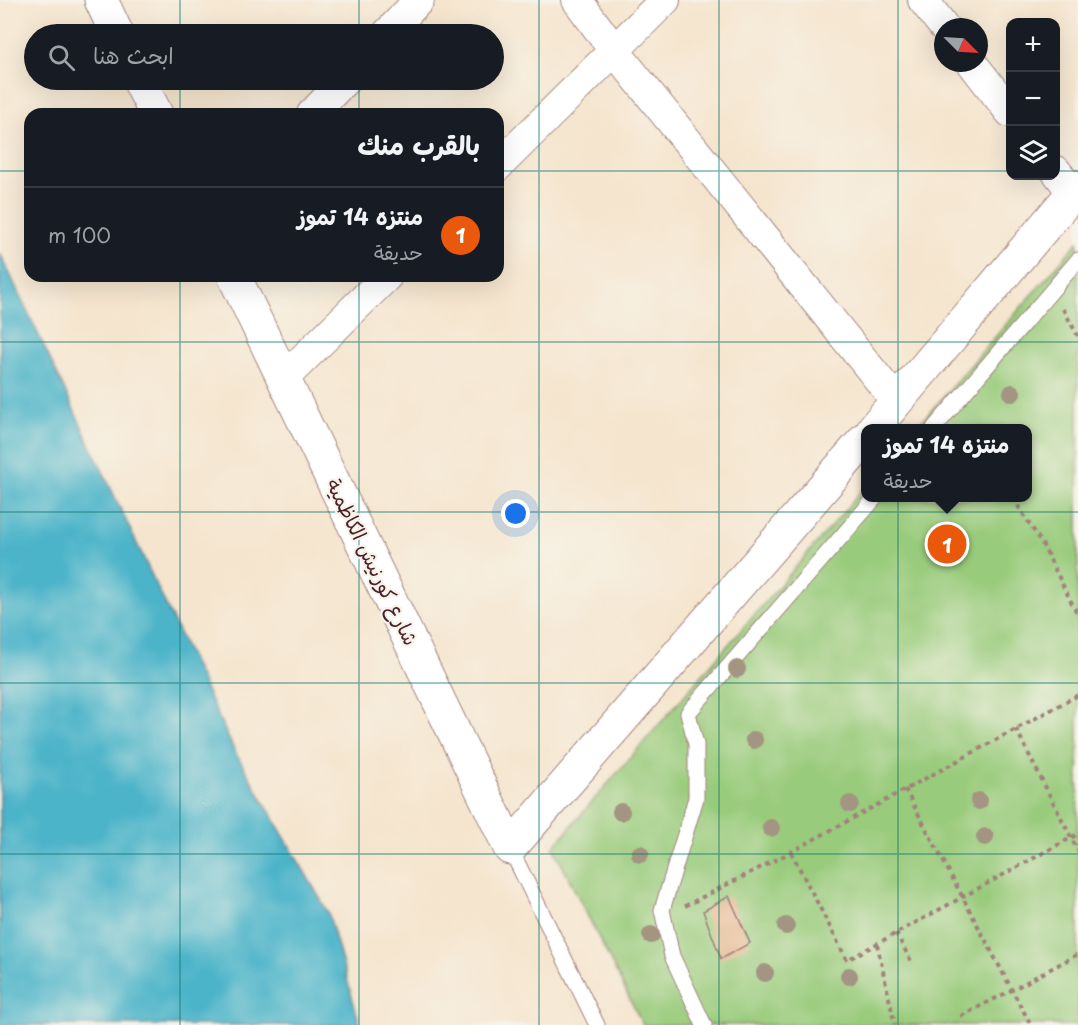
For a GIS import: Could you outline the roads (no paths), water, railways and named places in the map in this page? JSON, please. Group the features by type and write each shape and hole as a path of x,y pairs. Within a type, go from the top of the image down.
{"street":[{"path":"396,24 419,0"},
{"path":"577,0 614,50 897,402"},
{"path":"504,160 665,0"},
{"path":"923,0 937,18"},
{"path":"979,72 1006,106"},
{"path":"144,90 153,108"},
{"path":"318,108 335,90"},
{"path":"878,424 1069,183"},
{"name":"شارع كورنيش الكاظمية","path":"237,282 510,848"},
{"path":"284,380 381,282"},
{"path":"510,848 861,444"}],"lane":[{"path":"938,424 1078,260"},
{"path":"704,1025 672,956 662,910 696,798 696,744 688,713 872,502"},
{"path":"510,848 597,1025"}],"water":[{"path":"0,253 236,754 328,912 360,1025 0,1025"}],"place":[{"name":"منتزه 14 تموز","path":"947,544"}]}
